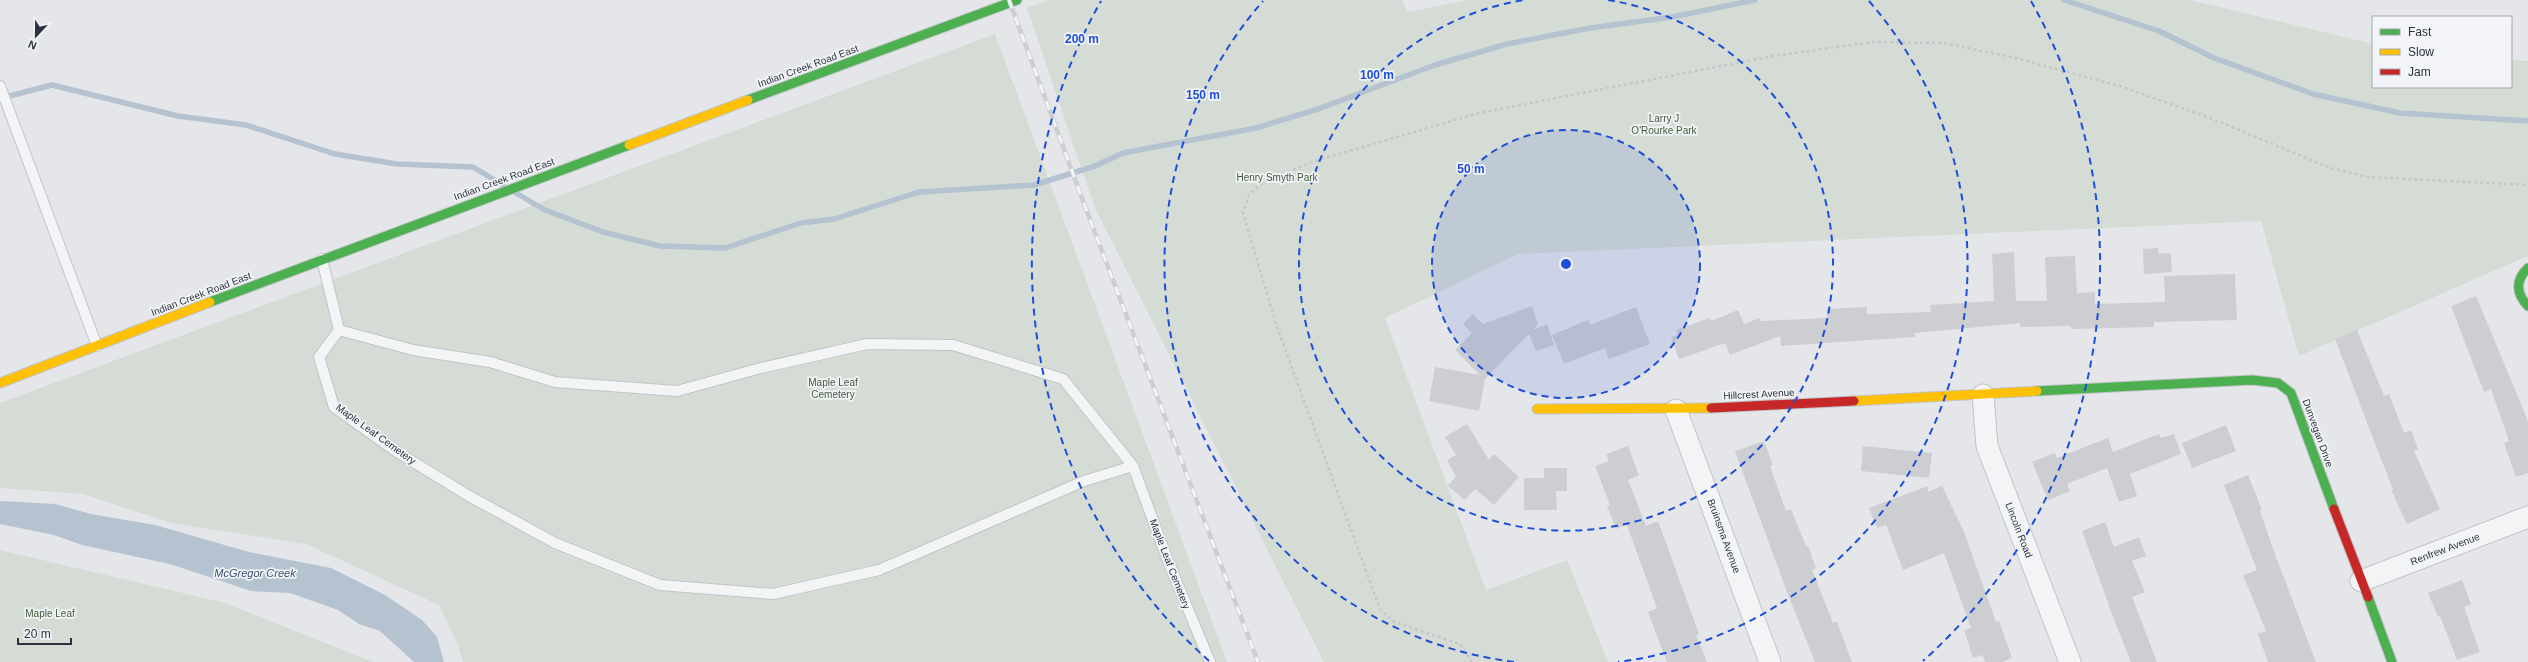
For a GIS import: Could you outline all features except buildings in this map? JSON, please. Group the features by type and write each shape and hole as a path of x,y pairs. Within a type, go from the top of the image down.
{"street":[{"name":"Indian Creek Road East","path":"0,384 322,259 1017,0"},
{"path":"2528,268 2521,274 2517,287 2522,301 2528,306"},
{"name":"Dunvegan Drive","path":"1982,395 2252,380 2278,383 2291,393 2392,662"},
{"name":"Hillcrest Avenue","path":"1537,409 1676,410 1982,395"},
{"name":"Lincoln Road","path":"1982,395 1987,446 2070,662"},
{"name":"Bruinsma Avenue","path":"1676,410 1770,662"},
{"name":"Renfrew Avenue","path":"2361,581 2528,517"}],"lane":[{"path":"0,86 97,346"},
{"path":"322,259 339,330"},
{"name":"Maple Leaf Cemetery","path":"1133,466 1084,481 878,570 773,594 660,586 555,543 475,500 394,450 334,407 319,356 339,330 413,350 490,362 555,382 677,391 762,368 867,344 953,344 1063,379 1133,466 1168,561 1210,662"}],"path":[{"path":"1472,662 1460,644 1394,622 1380,609 1276,324 1243,213 1249,195 1265,181 1315,160 1479,113 1773,56 1872,42 1944,43 2011,57 2120,86 2210,118 2330,168 2369,177 2528,185"}],"green space":[{"path":"1049,0 1402,0 1407,12 1468,0 2190,0 2372,44 2372,88 2512,88 2512,60 2528,61 2528,256 2299,356 2261,221 1518,254 1385,318 1486,590 1567,560 1608,662 1324,662 1095,208 1027,8"},
{"name":"Maple Leaf Cemetery","path":"995,34 1227,662 463,662 457,643 439,605 306,544 171,523 83,494 0,488 0,403"},
{"name":"Maple Leaf","path":"0,550 225,603 373,662 0,662"}],"water":[{"name":"McGregor Creek","path":"0,501 55,504 91,514 155,525 249,552 331,568 385,595 422,620 437,637 444,662 414,662 380,631 359,624 338,610 290,593 251,591 170,564 82,545 54,535 0,524"}],"waterway":[{"path":"516,193 545,210 603,232 660,246 725,248 801,223 834,219 919,192 1034,185 1095,166 1123,153 1256,128 1318,109 1435,65 1507,44 1590,28 1672,17 1755,0"},
{"path":"2064,0 2159,31 2214,58 2313,94 2400,113 2528,121"},
{"path":"2,98 52,85 178,116 246,125 335,154 397,164 473,167 503,185"}],"railway":[{"path":"1009,0 1086,209 1258,662"}],"traffic: fast":[{"path":"748,100 1017,0"},
{"path":"210,302 629,145"},
{"path":"2528,268 2519,282 2519,292 2528,306"},
{"path":"2037,391 2252,380 2278,383 2291,393 2334,509"},
{"path":"2368,597 2392,662"}],"traffic: slow":[{"path":"629,145 748,100"},
{"path":"0,383 210,302"},
{"path":"1854,401 2037,391"},
{"path":"1537,409 1711,408"}],"traffic: jam":[{"path":"1711,408 1854,401"},
{"path":"2334,509 2368,597"}],"park label":[{"name":"Larry J O'Rourke Park","path":"1664,124"},
{"name":"Henry Smyth Park","path":"1277,177"}]}
